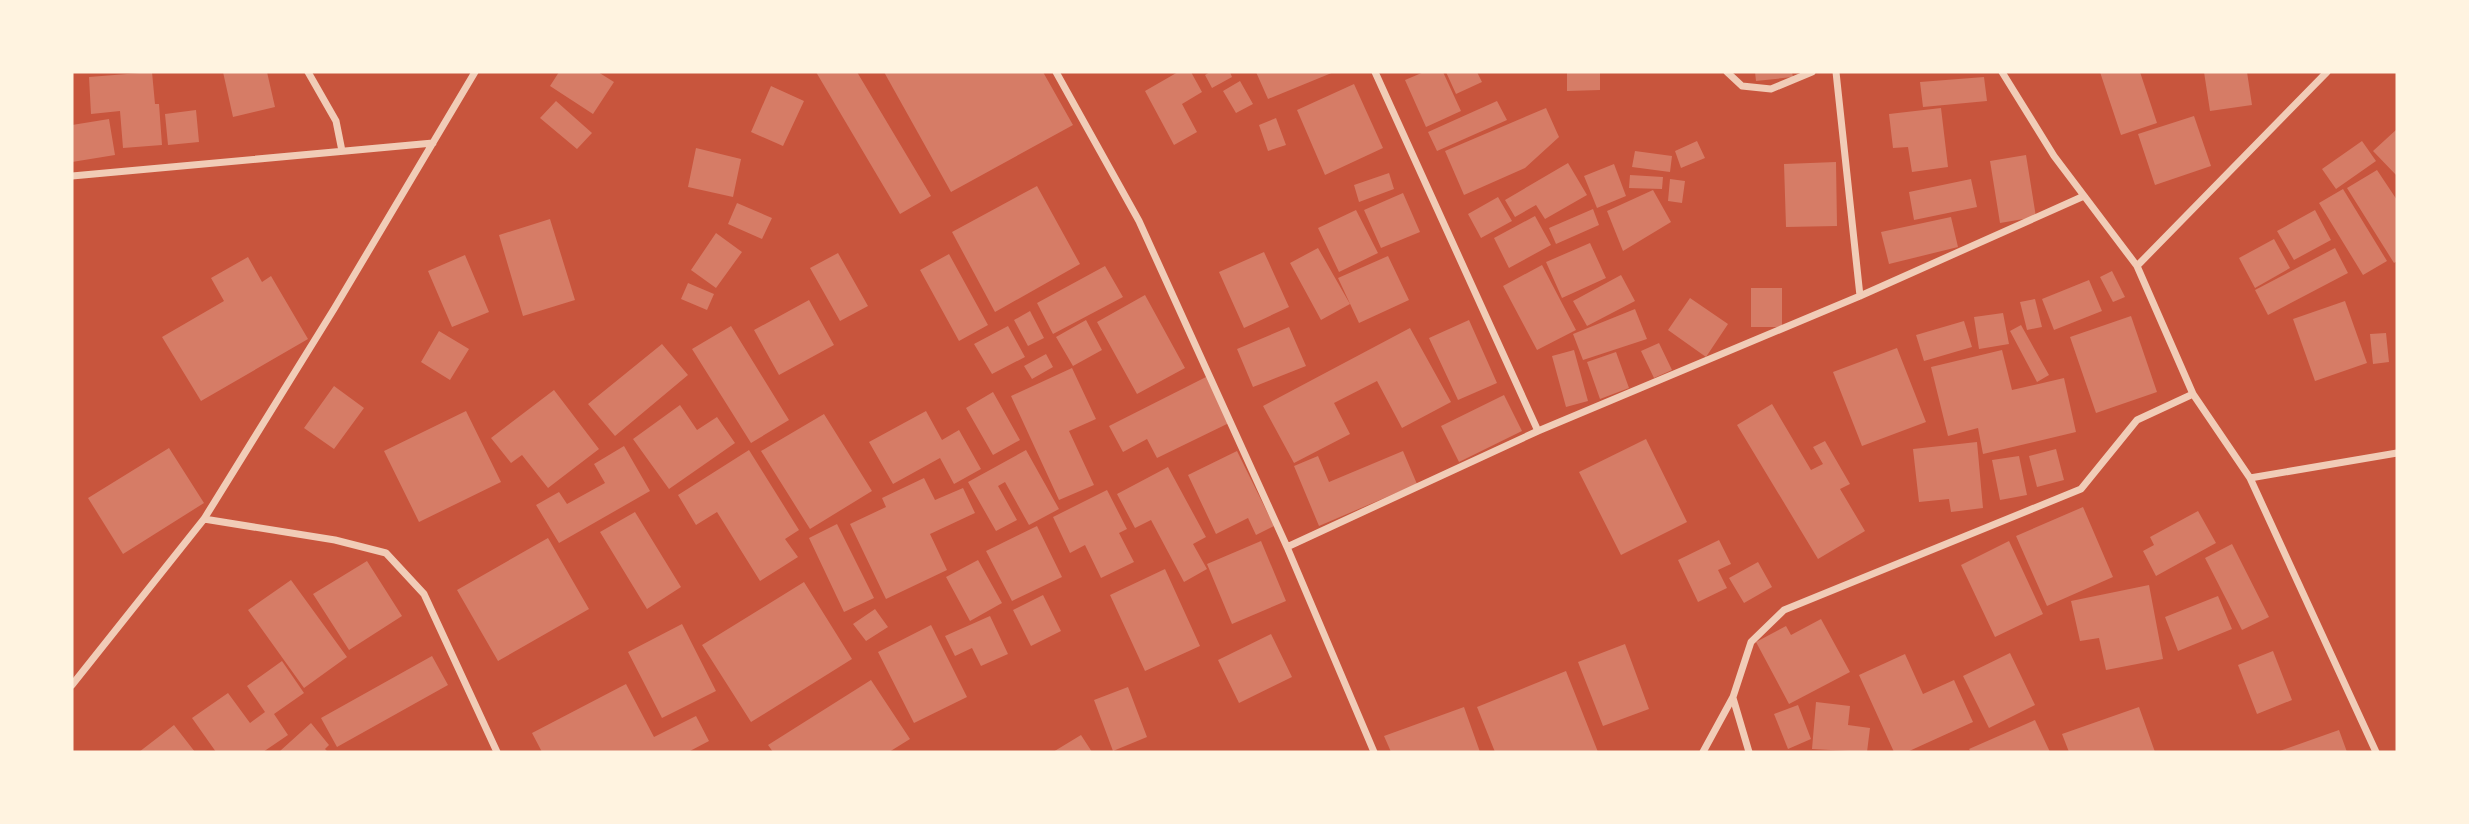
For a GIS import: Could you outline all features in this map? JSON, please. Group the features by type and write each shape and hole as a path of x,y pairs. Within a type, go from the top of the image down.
{"street":[{"path":"308,72 336,121 342,151"},
{"path":"72,685 204,519 334,309 475,72"},
{"path":"1056,72 1139,221 1287,547 1374,752"},
{"path":"1375,72 1538,431"},
{"path":"1727,72 1742,86 1771,89 1812,72"},
{"path":"1836,72 1860,296"},
{"path":"2002,72 2053,156 2137,266 2193,394 2250,478 2376,752"},
{"path":"2137,266 2326,72"},
{"path":"72,176 433,143"},
{"path":"1287,547 1538,431 1860,296 2084,196"},
{"path":"1703,752 1733,697 1751,642 1784,610 2081,489 2137,420 2193,394"},
{"path":"2250,478 2397,453"},
{"path":"204,519 335,540 386,553 424,594 497,752"},
{"path":"1733,697 1749,752"}],"building":[{"path":"152,72 155,104 159,104 162,145 123,148 120,111 91,114 89,77"},
{"path":"223,72 267,72 275,107 233,117"},
{"path":"559,72 598,72 614,82 593,114 550,86"},
{"path":"816,72 857,72 931,196 900,214"},
{"path":"884,72 1043,72 1073,125 951,192"},
{"path":"1178,72 1191,72 1202,92 1182,104 1197,132 1174,145 1145,91"},
{"path":"1210,72 1230,72 1232,77 1212,88 1205,75"},
{"path":"1256,72 1334,72 1268,99"},
{"path":"1424,72 1443,72 1461,111 1426,127 1405,80"},
{"path":"1446,72 1477,72 1482,82 1456,94"},
{"path":"1567,72 1600,72 1600,90 1567,91"},
{"path":"1755,72 1792,72 1793,77 1756,81"},
{"path":"2100,72 2140,72 2157,123 2121,135"},
{"path":"2204,72 2247,72 2252,105 2210,111"},
{"path":"1984,77 1987,101 1923,107 1920,82"},
{"path":"1240,81 1253,104 1236,113 1223,91"},
{"path":"1354,84 1383,148 1325,175 1297,110"},
{"path":"771,86 804,101 783,146 751,132"},
{"path":"556,101 592,133 577,149 540,118"},
{"path":"1497,101 1507,120 1437,151 1428,132"},
{"path":"1546,108 1559,137 1525,168 1464,195 1445,151"},
{"path":"1941,108 1948,167 1912,172 1908,147 1893,148 1889,114"},
{"path":"196,110 199,142 168,145 165,114"},
{"path":"2194,116 2211,166 2155,185 2138,134"},
{"path":"1276,118 1286,145 1268,151 1259,125"},
{"path":"109,119 115,155 72,162 72,125"},
{"path":"2397,129 2397,176 2373,151"},
{"path":"1697,141 1705,158 1681,168 1675,151"},
{"path":"2362,141 2376,161 2336,189 2322,169"},
{"path":"696,148 741,159 733,197 688,187"},
{"path":"1635,151 1672,156 1670,172 1632,167"},
{"path":"2026,155 2036,217 2000,223 1990,161"},
{"path":"1836,162 1837,226 1786,227 1784,164"},
{"path":"1568,163 1587,195 1545,219 1536,205 1515,217 1505,200"},
{"path":"1614,164 1626,196 1597,208 1584,176"},
{"path":"2377,170 2397,200 2397,261 2394,263 2347,188"},
{"path":"1389,173 1394,189 1359,202 1354,185"},
{"path":"1630,175 1663,177 1662,189 1629,188"},
{"path":"1670,179 1685,181 1682,203 1668,201"},
{"path":"1971,179 1977,207 1914,220 1909,192"},
{"path":"1037,186 1080,264 995,312 952,232"},
{"path":"2343,189 2387,261 2363,275 2319,203"},
{"path":"1653,190 1671,222 1623,251 1607,211"},
{"path":"1403,193 1420,232 1381,248 1364,210"},
{"path":"1498,197 1512,221 1481,238 1468,214"},
{"path":"737,203 772,218 762,239 728,224"},
{"path":"1593,209 1599,225 1556,244 1549,228"},
{"path":"1356,210 1378,253 1339,272 1318,228"},
{"path":"2315,210 2331,240 2294,260 2277,231"},
{"path":"1535,216 1551,245 1509,268 1494,238"},
{"path":"1951,217 1958,247 1889,264 1881,232"},
{"path":"550,219 575,300 523,316 499,235"},
{"path":"716,233 742,252 716,288 691,270"},
{"path":"2274,239 2290,268 2255,288 2239,258"},
{"path":"1590,243 1606,278 1562,298 1546,262"},
{"path":"1318,248 1350,304 1321,320 1290,263"},
{"path":"2335,248 2348,273 2268,315 2255,290"},
{"path":"1264,252 1289,307 1244,328 1219,272"},
{"path":"838,253 868,306 840,321 810,268"},
{"path":"949,254 988,325 959,341 920,270"},
{"path":"465,255 489,312 452,327 428,271"},
{"path":"1388,256 1409,300 1359,323 1338,278"},
{"path":"248,257 262,282 271,276 308,339 201,401 162,337 224,301 211,278"},
{"path":"1542,265 1576,330 1537,350 1503,286"},
{"path":"1105,266 1123,297 1053,334 1037,303"},
{"path":"2112,271 2125,297 2113,302 2100,277"},
{"path":"1621,275 1635,301 1587,326 1573,301"},
{"path":"2089,280 2102,311 2054,330 2042,299"},
{"path":"688,283 714,294 707,310 681,299"},
{"path":"1751,288 1782,288 1782,327 1751,327"},
{"path":"1145,295 1185,368 1137,394 1097,322"},
{"path":"1690,298 1728,324 1706,357 1668,330"},
{"path":"2035,299 2042,327 2027,330 2020,302"},
{"path":"809,300 834,345 779,375 754,330"},
{"path":"2345,301 2367,363 2315,381 2293,319"},
{"path":"1635,309 1647,339 1583,360 1573,334"},
{"path":"1030,311 1044,338 1028,346 1014,320"},
{"path":"2003,313 2009,344 1979,349 1974,317"},
{"path":"2131,316 2157,392 2096,413 2070,337"},
{"path":"1086,320 1102,350 1073,366 1056,337"},
{"path":"1469,320 1497,383 1458,400 1429,338"},
{"path":"1964,321 1972,347 1924,361 1916,335"},
{"path":"2021,325 2049,375 2037,382 2010,331"},
{"path":"731,326 789,420 751,443 692,349"},
{"path":"1008,326 1025,357 992,374 974,344"},
{"path":"1289,327 1306,366 1253,387 1237,349"},
{"path":"1410,328 1451,402 1402,428 1377,381 1334,403 1350,434 1294,463 1263,406"},
{"path":"439,331 469,349 450,380 421,362"},
{"path":"2386,333 2389,362 2373,364 2370,334"},
{"path":"1659,343 1672,370 1654,378 1641,351"},
{"path":"662,344 688,375 615,436 588,404"},
{"path":"1897,348 1926,422 1862,446 1833,372"},
{"path":"1574,350 1588,401 1566,407 1552,356"},
{"path":"2002,350 2012,390 2064,378 2076,432 1983,454 1978,428 1948,436 1931,367"},
{"path":"1616,352 1629,388 1600,399 1587,362"},
{"path":"1046,354 1053,367 1032,379 1024,366"},
{"path":"1072,368 1096,419 1069,431 1094,485 1059,500 1011,396"},
{"path":"1206,377 1229,423 1157,458 1147,439 1123,452 1109,426"},
{"path":"334,386 364,408 334,449 304,428"},
{"path":"554,390 599,449 548,488 522,455 511,463 491,438"},
{"path":"993,392 1020,440 993,455 966,408"},
{"path":"1504,395 1522,431 1459,462 1441,426"},
{"path":"1772,404 1811,470 1823,464 1813,447 1825,441 1850,484 1840,489 1865,531 1818,559 1737,425"},
{"path":"680,405 697,430 717,417 735,443 669,489 633,439"},
{"path":"466,411 501,482 419,522 384,451"},
{"path":"926,411 942,440 959,430 981,469 954,484 940,458 893,484 869,442"},
{"path":"824,414 872,491 810,529 761,451"},
{"path":"1646,439 1687,522 1621,555 1579,472"},
{"path":"1977,442 1983,508 1951,512 1949,499 1919,502 1913,449"},
{"path":"624,446 650,491 559,543 536,505 559,492 567,504 605,483 594,464"},
{"path":"169,448 204,503 123,554 88,498"},
{"path":"2056,449 2064,480 2037,487 2029,456"},
{"path":"749,450 799,530 785,539 798,557 760,581 717,512 696,525 678,495"},
{"path":"1026,450 1059,509 1029,525 1005,482 998,486 1017,520 996,531 968,482"},
{"path":"1237,451 1274,526 1256,535 1248,518 1216,534 1188,475"},
{"path":"1403,451 1417,484 1319,526 1294,466 1318,456 1329,482"},
{"path":"2019,456 2027,495 2000,500 1992,460"},
{"path":"1168,467 1206,537 1193,544 1207,569 1184,582 1151,520 1135,528 1117,494"},
{"path":"924,478 935,500 963,488 975,513 930,534 947,570 886,599 850,524 886,507 882,498"},
{"path":"1107,490 1127,529 1119,533 1134,562 1101,578 1085,545 1070,553 1053,517"},
{"path":"2083,507 2113,577 2047,606 2016,536"},
{"path":"2198,511 2216,543 2156,576 2143,551 2154,545 2150,537"},
{"path":"635,512 681,587 647,609 600,532"},
{"path":"837,524 874,598 844,612 809,538"},
{"path":"1037,526 1062,577 1012,601 986,551"},
{"path":"548,538 589,609 498,661 457,590"},
{"path":"1719,540 1731,564 1718,570 1727,588 1698,602 1678,560"},
{"path":"1261,541 1286,601 1232,624 1207,564"},
{"path":"2009,541 2043,614 1995,637 1961,565"},
{"path":"2232,544 2269,617 2242,630 2205,558"},
{"path":"978,560 1002,603 970,621 946,577"},
{"path":"367,561 402,616 349,650 313,594"},
{"path":"1758,562 1772,587 1744,603 1729,578"},
{"path":"1165,569 1200,646 1145,671 1110,595"},
{"path":"291,580 347,657 304,688 248,610"},
{"path":"804,582 852,659 751,722 702,645"},
{"path":"2149,585 2163,659 2106,670 2099,638 2080,641 2071,601"},
{"path":"1043,595 1061,631 1031,646 1013,610"},
{"path":"2218,596 2232,629 2178,651 2165,617"},
{"path":"875,609 888,627 866,641 853,624"},
{"path":"990,616 1008,654 981,666 972,648 955,656 945,636"},
{"path":"1821,619 1850,672 1789,704 1756,642 1786,626 1791,635"},
{"path":"682,624 716,691 662,718 628,652"},
{"path":"931,625 967,697 914,723 878,652"},
{"path":"1271,634 1292,677 1239,703 1218,660"},
{"path":"1625,644 1649,709 1603,726 1578,662"},
{"path":"2273,651 2292,700 2257,714 2238,665"},
{"path":"2010,653 2035,705 1989,728 1963,676"},
{"path":"1905,654 1923,694 1954,680 1973,722 1907,752 1894,752 1859,675"},
{"path":"432,656 448,685 337,747 321,718"},
{"path":"282,661 304,693 274,714 288,735 263,752 216,752 192,718 228,693 250,723 265,712 247,686"},
{"path":"1566,671 1598,752 1495,752 1477,707"},
{"path":"871,680 910,739 889,752 773,752 768,745"},
{"path":"626,684 654,737 696,716 709,741 688,752 542,752 532,733"},
{"path":"1128,687 1147,737 1113,751 1094,700"},
{"path":"1816,702 1850,706 1848,725 1870,728 1867,752 1812,749"},
{"path":"1798,705 1811,739 1788,749 1774,714"},
{"path":"1464,707 1480,752 1391,752 1384,736"},
{"path":"2139,707 2155,752 2069,752 2062,734"},
{"path":"2035,720 2050,752 1971,752 1969,749"},
{"path":"311,723 329,745 325,749 328,752 280,751"},
{"path":"174,725 195,752 139,752"},
{"path":"2339,730 2347,752 2277,752"},
{"path":"1081,735 1092,752 1053,752"}]}
